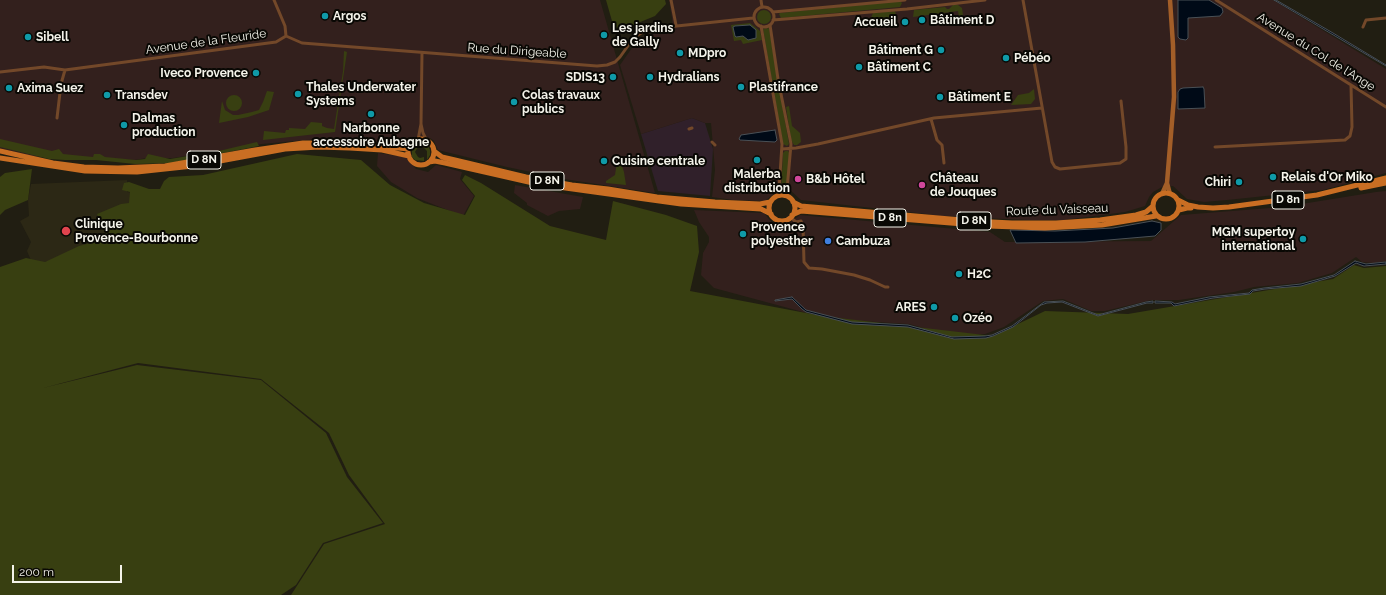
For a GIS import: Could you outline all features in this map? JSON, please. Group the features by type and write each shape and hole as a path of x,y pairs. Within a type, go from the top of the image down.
{"main road":[{"path":"1162,194 1170,194 1178,200 1179,210 1170,219 1162,219 1156,216 1153,206 1155,199 1162,194 1167,183 1174,97 1170,0"},
{"path":"418,140 427,141 432,145 434,151 432,159 423,165 418,165 412,161 409,156 409,149 412,144 418,140"},
{"name":"D 8N","path":"0,151 53,163 84,167 118,168 165,166 303,143 345,143 409,149"},
{"name":"D 8N","path":"0,158 85,171 137,172 193,166 285,149 319,147 350,148 382,150 409,156"},
{"name":"D 8N","path":"434,151 442,157 526,177 663,197 760,204 770,202"},
{"name":"D 8N","path":"429,162 435,161 446,163 533,183 652,200 762,209 771,214"},
{"name":"D 8n","path":"1178,200 1198,207 1229,207 1316,195 1386,178"},
{"name":"D 8n","path":"1179,210 1187,208 1220,210 1302,200 1386,182"},
{"path":"1167,183 1170,194"},
{"path":"782,195 788,197 793,202 795,208 791,216 787,219 776,219 771,214 769,208 770,202 775,197 782,195"},
{"name":"Route du Vaisseau","path":"793,202 801,206 973,221 1014,223 1056,223 1100,220 1136,215 1146,212 1153,206"},
{"name":"Route du Vaisseau","path":"791,216 801,211 988,226 1045,228 1102,225 1156,216"}],"street":[{"path":"274,0 285,26 286,36 302,43 422,53 421,124 418,140"},
{"path":"671,0 676,26 753,18"},
{"path":"761,0 762,7"},
{"path":"773,12 905,0 907,9"},
{"path":"773,20 907,9 985,0"},
{"path":"1023,0 1052,162 1055,167 1060,169 1120,163 1126,159 1120,101"},
{"name":"Avenue du Col de l'Ange","path":"1216,0 1386,107"},
{"path":"753,18 756,10 762,7 770,8 773,12 773,20 770,25 778,79 791,148 787,190 788,197"},
{"path":"753,18 756,23 761,26 765,27 770,25"},
{"path":"1363,27 1366,20 1386,18"},
{"name":"Rue du Dirigeable","path":"422,53 598,66 611,64 620,57 638,35 648,29 676,26"},
{"path":"761,26 782,149 779,190 775,197"},
{"name":"Avenue de la Fleuride","path":"0,72 44,67 65,70 276,42 286,36"},
{"path":"57,118 61,84 65,70"},
{"path":"1215,147 1345,140 1350,136 1352,127 1351,85"},
{"path":"782,149 818,144 932,119 1042,108"},
{"path":"932,119 937,140 942,145 944,163"},
{"path":"421,124 427,141"},
{"path":"712,142 715,145"},
{"path":"791,216 796,222 801,221 804,262 809,268 822,268 860,277 885,288 888,287"}],"shaded area":[{"path":"0,0 600,0 655,193 564,179 507,167 438,150 434,141 430,138 409,140 400,145 346,139 306,140 262,144 173,158 147,158 135,160 42,157 31,156 0,148"},
{"path":"669,0 1273,0 1386,69 1386,173 1323,190 1204,202 1187,199 1173,186 1162,187 1153,192 1145,206 1125,212 1064,220 940,216 801,200 790,190 777,191 765,201 733,200 712,197 715,170 711,123 705,123 692,118 641,134 620,65 639,38 658,31 673,30"},
{"path":"1178,0 1209,0 1222,8 1223,12 1220,16 1188,18 1188,38 1186,40 1180,39 1178,37"},
{"path":"1274,0 1333,33 1386,66"},
{"path":"750,25 756,30 756,38 748,40 743,36 735,36 733,27"},
{"path":"1203,87 1205,108 1178,109 1178,92 1180,89"},
{"path":"692,118 705,123 713,149 710,196 658,191 641,134"},
{"path":"775,130 777,140 775,142 739,139 741,135"},
{"path":"378,153 406,157 416,169 428,172 436,165 462,172 460,179 474,196 463,216 417,198 391,182 377,166"},
{"name":"Clinique Provence-Bourbonne","path":"127,180 127,192 135,193 111,241 94,250 33,265 27,251 31,242 20,221 29,216 28,200 31,184"},
{"path":"515,185 583,197 580,209 559,211 548,216 527,205 527,203 514,193"},
{"path":"1386,191 1386,261 1374,263 1362,262 1356,257 1332,273 1298,283 1254,287 1234,292 1179,300 1151,300 1105,311 1091,311 1063,299 1043,301 1004,327 985,334 950,335 909,324 861,321 803,312 714,288 701,275 703,253 709,242 709,237 699,222 694,210 764,213 774,225 789,223 800,215 990,232 1005,242 1151,241 1181,215 1283,207"},
{"path":"1152,221 1161,223 1161,230 1155,236 1085,242 1016,243 1010,230 1055,231 1113,228"},
{"path":"1355,261 1366,264 1386,262 1386,264 1364,266 1356,263 1335,276 1301,286 1265,289 1253,291 1250,294 1213,298 1174,306 1171,303 1155,303 1155,301 1172,302 1175,304 1209,297 1249,293 1252,290 1264,288 1301,284 1334,275"},
{"path":"792,297 806,310 852,322 908,325 952,337 992,335 1012,326 1044,302 1063,301 1098,315 1146,302 1153,301 1153,303 1147,303 1098,316 1062,302 1047,303 1041,305 1013,327 993,336 986,338 954,339 908,327 852,324 806,312 792,299 775,301"}],"green space":[{"path":"606,0 665,0 666,4 655,16 628,27 614,28"},
{"path":"900,1 902,3 900,7 781,18 779,14 780,13"},
{"path":"953,5 958,5 962,8 963,15 961,16 963,23 960,23 958,11 913,17 914,10 945,7 949,9"},
{"path":"761,10 767,10 771,14 771,20 767,24 761,24 757,20 757,14"},
{"path":"895,11 897,18 870,20 873,13"},
{"path":"750,23 760,31 762,40 743,44 741,40 734,41 731,25"},
{"path":"769,28 789,144 787,146 783,144 763,29"},
{"path":"344,51 347,52 335,132 263,140 264,131 285,133 286,130 289,130 289,128 305,129 311,122 322,123 322,126 334,129 343,71"},
{"path":"1034,89 1035,99 1031,104 1011,105 1018,95 1029,93"},
{"path":"267,91 274,92 269,110 248,117 219,123 222,101 225,110 233,115 252,112 259,110"},
{"path":"234,95 240,97 242,103 240,109 234,111 228,109 226,103 228,97"},
{"path":"789,106 792,126 800,133 801,142 797,145 794,145 791,140 786,107"},
{"path":"0,139 52,151 59,149 63,154 93,157 94,154 100,154 105,157 136,160 145,159 148,154 170,159 223,150 257,142 259,146 172,163 135,164 96,160 49,159 0,147"},
{"path":"417,143 425,143 428,146 430,155 427,160 427,151 423,147 418,147 415,152 418,157 424,157 424,161 415,160 412,157 412,149"},
{"path":"788,151 790,154 786,189 785,191 781,191 783,153"},
{"path":"297,154 361,160 390,185 424,203 465,215 475,196 462,180 465,175 481,183 550,226 606,240 613,201 666,215 697,226 699,252 690,291 822,316 993,336 1045,311 1128,314 1333,279 1354,265 1364,268 1386,266 1386,595 291,595 324,544 385,524 349,475 329,433 261,379 138,363 43,388 137,365 261,380 326,433 347,477 383,523 323,543 296,585 281,595 0,595 0,267 26,258 45,262 79,246 95,242 106,237 97,214 121,204 129,203 130,192 122,190 124,183 129,182 149,189 160,189 164,181 169,177 203,175"},
{"path":"618,155 624,172 626,185 606,183 606,181 615,175"},
{"path":"32,169 28,200 5,210 0,215 0,177 5,173"}],"place":[{"name":"Argos","path":"325,16"},
{"name":"Bâtiment D","path":"922,20"},
{"name":"Accueil","path":"905,22"},
{"name":"Les jardins de Gally","path":"604,35"},
{"name":"Sibell","path":"28,37"},
{"name":"Bâtiment G","path":"941,50"},
{"name":"MDpro","path":"680,53"},
{"name":"Pébéo","path":"1006,58"},
{"name":"Bâtiment C","path":"859,67"},
{"name":"Iveco Provence","path":"256,73"},
{"name":"SDIS13","path":"613,77"},
{"name":"Hydralians","path":"650,77"},
{"name":"Plastifrance","path":"741,87"},
{"name":"Axima Suez","path":"9,88"},
{"name":"Thales Underwater Systems","path":"298,94"},
{"name":"Transdev","path":"107,95"},
{"name":"Bâtiment E","path":"940,97"},
{"name":"Colas travaux publics","path":"514,102"},
{"name":"Narbonne accessoire Aubagne","path":"371,114"},
{"name":"Dalmas production","path":"124,125"},
{"name":"Malerba distribution","path":"757,160"},
{"name":"Cuisine centrale","path":"604,161"},
{"name":"Relais d'Or Miko","path":"1273,177"},
{"name":"B&b Hôtel","path":"798,179"},
{"name":"Chiri","path":"1239,182"},
{"name":"Château de Jouques","path":"922,185"},
{"name":"Clinique Provence-Bourbonne","path":"66,231"},
{"name":"Provence polyesther","path":"743,234"},
{"name":"MGM supertoy international","path":"1303,239"},
{"name":"Cambuza","path":"828,241"},
{"name":"H2C","path":"959,274"},
{"name":"ARES","path":"934,307"},
{"name":"Ozéo","path":"955,318"}]}
